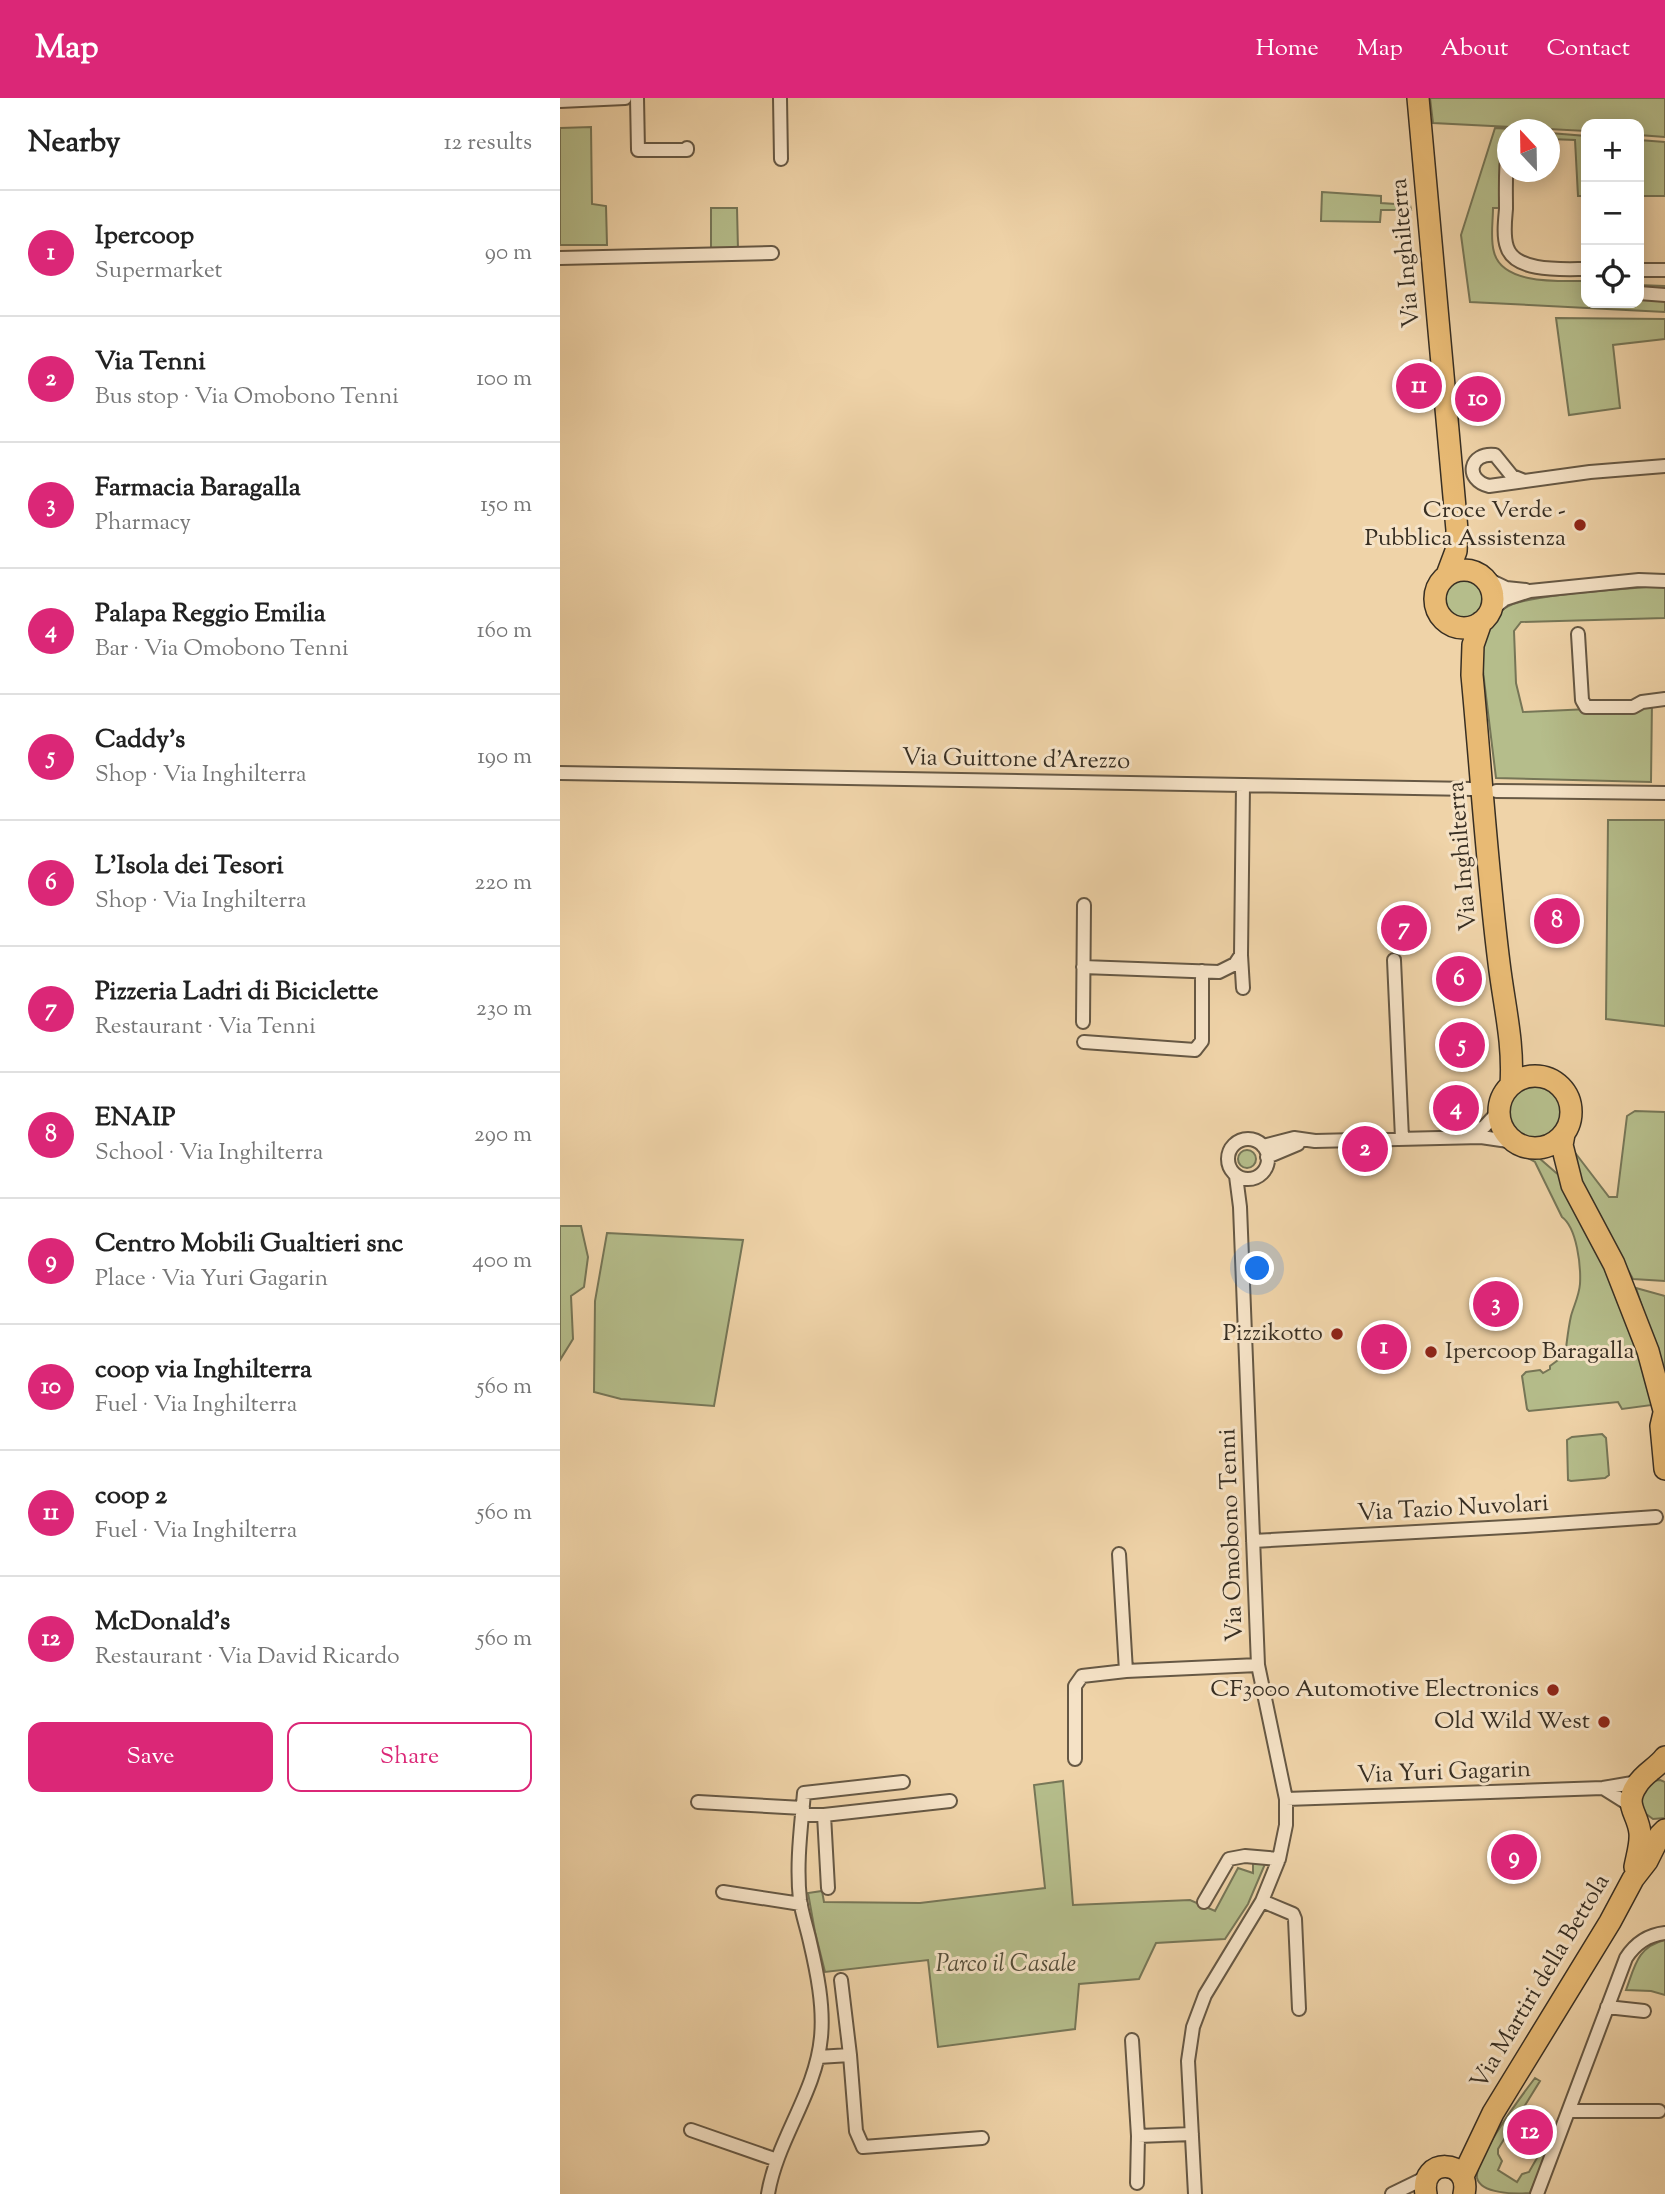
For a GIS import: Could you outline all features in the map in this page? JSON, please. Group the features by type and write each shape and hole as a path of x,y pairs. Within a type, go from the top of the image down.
{"main road":[{"name":"Via Inghilterra","path":"1418,98 1457,530 1456,551 1447,575 1437,587 1435,603 1441,617 1454,626 1464,646 1472,675"},
{"name":"Via Inghilterra","path":"1457,530 1465,552 1493,593 1473,645 1472,675 1499,964 1511,1032 1513,1063 1511,1085 1504,1093 1499,1112 1500,1124 1506,1134 1555,1164 1572,1185 1614,1264 1648,1351 1665,1413 1661,1426 1665,1469"},
{"path":"1447,575 1462,569 1482,576"},
{"path":"1454,626 1463,628 1486,616"},
{"name":"Via Inghilterra","path":"1511,1032 1523,1060 1538,1077 1554,1082 1566,1094 1570,1118 1562,1145 1572,1185"},
{"path":"1511,1085 1529,1077 1538,1077"},
{"path":"1524,1145 1545,1147 1564,1134"},
{"name":"Via Martiri della Bettola","path":"1633,1879 1640,1831 1634,1812 1633,1791 1638,1782 1665,1757"},
{"name":"Via Martiri della Bettola","path":"1427,2185 1436,2169 1464,2183 1493,2113 1610,1922 1633,1879 1647,1861 1665,1828 1653,1827 1634,1812"}],"street":[{"path":"560,101 625,98"},
{"path":"637,98 638,150 687,148"},
{"path":"780,98 781,159"},
{"path":"1506,182 1505,230 1507,247 1514,258 1528,265 1552,269 1581,269"},
{"path":"560,258 772,253"},
{"path":"1644,270 1665,270"},
{"path":"1644,293 1665,295"},
{"path":"1522,480 1665,466"},
{"path":"1639,580 1665,570"},
{"path":"1482,576 1506,587 1530,591"},
{"path":"1486,616 1505,599 1530,591 1639,580 1665,581"},
{"path":"1578,634 1582,700 1586,707 1633,707 1642,702 1665,699"},
{"name":"Via Guittone d'Arezzo","path":"560,773 1472,789"},
{"path":"1243,988 1241,955 1244,785"},
{"path":"1496,791 1665,793"},
{"path":"1083,1022 1084,905"},
{"path":"1083,967 1219,972 1235,964 1241,955"},
{"path":"1394,960 1402,1138"},
{"path":"1084,1042 1195,1050 1202,1041 1202,971"},
{"name":"Via Omobono Tenni","path":"1457,1137 1484,1127 1499,1112"},
{"name":"Via Omobono Tenni","path":"1265,1152 1278,1141 1294,1138 1315,1141 1481,1137 1524,1145"},
{"name":"Via Omobono Tenni","path":"1195,2194 1188,2053 1198,2012 1205,1995 1262,1901 1279,1858 1286,1825 1286,1799 1258,1665 1240,1207 1236,1175 1229,1165 1229,1152 1233,1146 1251,1140 1265,1152 1266,1168 1252,1178 1240,1207"},
{"path":"1236,1175 1252,1178"},
{"name":"Via Tazio Nuvolari","path":"1252,1541 1656,1517"},
{"path":"1119,1554 1126,1671"},
{"path":"1075,1759 1075,1686 1082,1676 1126,1671 1258,1665"},
{"path":"768,2194 777,2160 803,2101 818,2057 821,2035 818,1984 801,1904 799,1867 804,1793 903,1782"},
{"name":"Via Yuri Gagarin","path":"1286,1799 1603,1788 1638,1782"},
{"path":"1603,1788 1634,1812"},
{"path":"698,1802 824,1815 950,1801"},
{"path":"824,1815 828,1888"},
{"path":"1204,1902 1229,1859 1245,1856 1279,1858"},
{"path":"723,1892 801,1904"},
{"path":"1262,1901 1293,1914 1299,2009"},
{"path":"1537,2194 1626,1958 1632,1948 1648,1937 1665,1933"},
{"path":"841,1980 856,2131 863,2147 982,2138"},
{"path":"1606,2007 1644,2011"},
{"path":"1132,2040 1138,2183"},
{"path":"818,2057 850,2055"},
{"path":"1569,2111 1659,2111"},
{"path":"691,2130 777,2160"},
{"path":"1138,2136 1192,2134"},
{"path":"1394,2194 1427,2185"},
{"path":"1394,2194 1408,2194"}],"green space":[{"path":"1430,98 1665,98 1665,137 1644,135 1644,119 1581,119 1581,131 1560,130 1560,119 1497,119 1497,126 1433,123"},
{"path":"591,127 592,204 606,206 607,245 560,245 560,128"},
{"path":"1497,128 1497,182 1507,182 1506,208 1493,208 1492,242 1499,263 1520,276 1533,279 1581,281 1581,308 1470,302 1461,235"},
{"path":"1560,134 1581,136 1581,196 1578,196 1575,140 1560,139"},
{"path":"1644,140 1665,142 1665,196 1644,196"},
{"path":"1322,192 1381,196 1381,203 1410,205 1411,210 1381,210 1380,222 1321,221"},
{"path":"711,208 737,208 738,250 711,251"},
{"path":"1644,285 1665,286 1665,312 1587,308 1644,308"},
{"path":"1556,318 1665,319 1665,339 1613,345 1620,408 1569,415"},
{"path":"1463,576 1478,583 1485,598 1478,613 1463,620 1448,613 1441,598 1448,583"},
{"path":"1665,587 1665,618 1521,622 1514,631 1516,683 1523,712 1633,707 1652,700 1651,782 1496,778 1481,655 1495,618 1505,608 1533,599"},
{"path":"1608,820 1665,820 1665,1026 1606,1019"},
{"path":"1535,1085 1554,1093 1562,1112 1554,1131 1535,1139 1516,1131 1508,1112 1516,1093"},
{"path":"1635,1111 1665,1112 1665,1281 1633,1279 1578,1182 1573,1150 1609,1197 1617,1197 1627,1116"},
{"path":"1512,1149 1539,1158 1561,1177 1629,1317 1652,1405 1622,1409 1618,1402 1529,1411 1527,1409 1522,1376 1526,1372 1540,1370 1543,1373 1565,1355 1571,1316 1579,1288 1580,1267 1571,1230 1535,1162"},
{"path":"1243,1150 1251,1150 1256,1159 1254,1166 1243,1168 1238,1163 1238,1155"},
{"path":"560,1226 581,1226 588,1257 584,1287 571,1296 573,1339 560,1360"},
{"path":"607,1233 743,1240 714,1406 621,1399 594,1392 595,1301"},
{"path":"1636,1288 1665,1296 1665,1378"},
{"path":"1602,1434 1606,1438 1609,1475 1605,1478 1568,1480 1567,1440 1572,1437"},
{"name":"Parco il Casale","path":"1063,1781 1073,1905 1190,1900 1215,1911 1238,1868 1253,1873 1253,1860 1265,1864 1248,1904 1225,1939 1156,1943 1139,1979 1079,1984 1075,2029 938,2047 928,1960 825,1972 808,1893 822,1891 824,1902 920,1903 1045,1888 1034,1785"},
{"path":"1652,1781 1665,1782 1665,1818 1653,1819 1642,1811 1641,1791"},
{"path":"1665,1940 1665,1995 1651,1991 1626,1990 1638,1959 1648,1947"},
{"path":"1535,2078 1540,2081 1498,2149 1502,2161 1498,2170 1517,2182 1522,2174 1529,2172 1545,2144 1549,2127 1556,2131 1530,2193 1492,2190 1480,2183 1477,2178 1478,2169 1500,2127"}],"place":[{"name":"coop 2","path":"1419,386"},
{"name":"coop via Inghilterra","path":"1478,399"},
{"name":"Croce Verde - Pubblica Assistenza","path":"1580,525"},
{"name":"ENAIP","path":"1557,921"},
{"name":"Pizzeria Ladri di Biciclette","path":"1404,928"},
{"name":"L'Isola dei Tesori","path":"1459,979"},
{"name":"Caddy's","path":"1462,1045"},
{"name":"Palapa Reggio Emilia","path":"1456,1108"},
{"name":"Via Tenni","path":"1365,1149"},
{"name":"Farmacia Baragalla","path":"1496,1304"},
{"name":"Pizzikotto","path":"1337,1334"},
{"name":"Ipercoop","path":"1384,1347"},
{"name":"Ipercoop Baragalla","path":"1431,1352"},
{"name":"CF3000 Automotive Electronics","path":"1553,1690"},
{"name":"Old Wild West","path":"1604,1722"},
{"name":"Centro Mobili Gualtieri snc","path":"1514,1857"},
{"name":"McDonald's","path":"1530,2132"}]}
